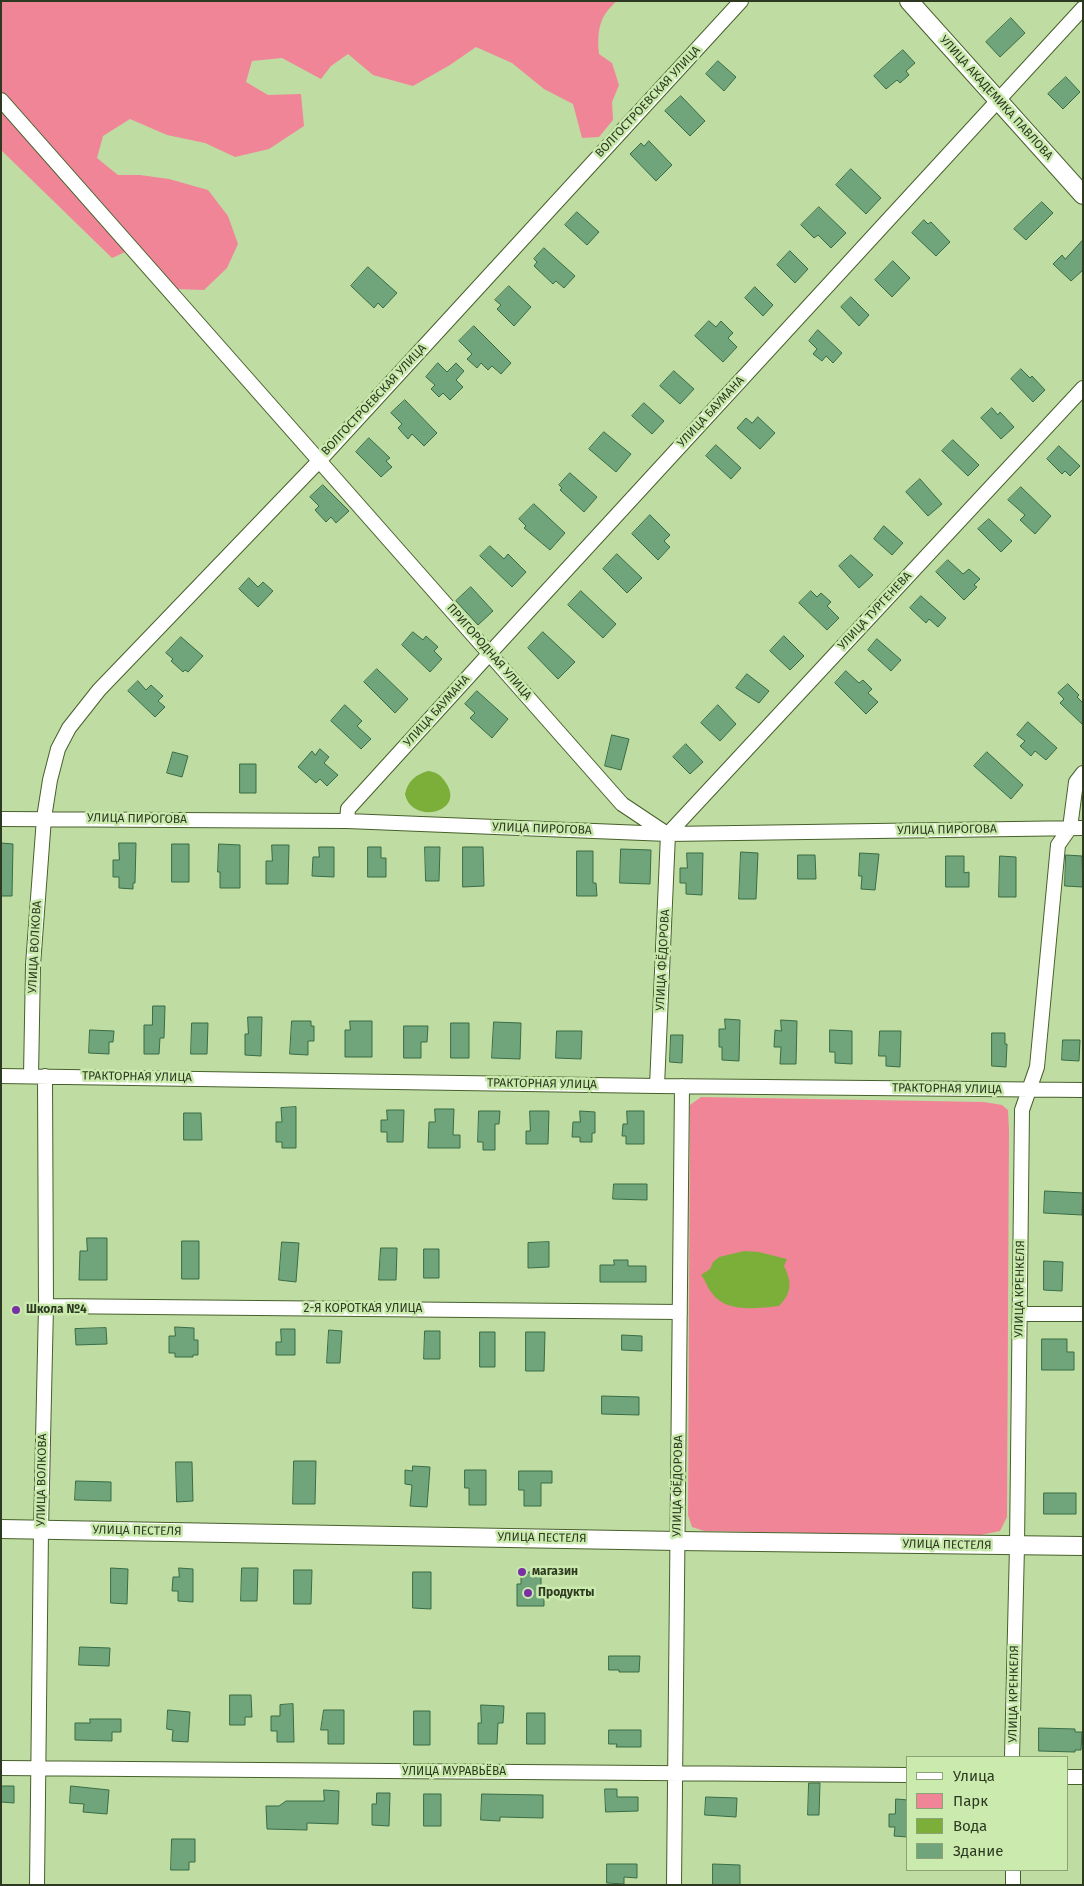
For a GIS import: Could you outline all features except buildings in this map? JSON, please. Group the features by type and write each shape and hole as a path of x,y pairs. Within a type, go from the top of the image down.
{"street":[{"name":"ВОЛГОСТРОЕВСКАЯ УЛИЦА","path":"44,818 50,780 58,749 69,728 99,690 319,461 741,1"},
{"name":"УЛИЦА АКАДЕМИКА ПАВЛОВА","path":"909,1 1083,195"},
{"name":"УЛИЦА БАУМАНА","path":"347,821 348,809 1083,8"},
{"name":"ПРИГОРОДНАЯ УЛИЦА","path":"1,100 622,804 668,834"},
{"name":"УЛИЦА ТУРГЕНЕВА","path":"668,834 1083,388"},
{"path":"1076,828 1076,782 1083,774"},
{"name":"УЛИЦА ВОЛКОВА","path":"31,1076 33,964 44,818"},
{"name":"УЛИЦА ПИРОГОВА","path":"1,819 347,821 668,834 1076,828"},
{"name":"УЛИЦА КРЕНКЕЛЯ","path":"1012,1756 1017,1546 1022,1110 1037,1066 1058,845 1076,828"},
{"name":"УЛИЦА ФЁДОРОВА","path":"657,1086 668,834"},
{"name":"ТРАКТОРНАЯ УЛИЦА","path":"1,1076 657,1086 1083,1090"},
{"name":"УЛИЦА ВОЛКОВА","path":"37,1885 41,1530 46,1306 45,1076"},
{"name":"УЛИЦА ФЁДОРОВА","path":"674,1885 682,1086"},
{"name":"2-Я КОРОТКАЯ УЛИЦА","path":"46,1306 680,1312"},
{"path":"1020,1314 1083,1314"},
{"name":"УЛИЦА ПЕСТЕЛЯ","path":"1,1529 1083,1546"},
{"name":"УЛИЦА МУРАВЬЁВА","path":"1,1768 906,1775"},
{"path":"1069,1777 1083,1777"},
{"path":"1013,1871 1013,1885"}],"green space":[{"path":"1,1 617,1 606,12 600,24 598,46 599,54 612,63 619,85 612,102 613,120 599,137 582,138 573,104 544,89 512,63 476,47 450,65 413,86 373,75 348,54 331,66 321,79 282,58 252,61 246,82 268,95 301,94 304,126 269,149 235,157 205,143 167,135 130,119 103,136 97,158 118,175 140,175 169,179 208,190 228,216 238,244 227,268 204,290 176,289 134,248 112,258 1,150"},
{"path":"701,1097 984,1102 1002,1105 1008,1110 1007,1517 1000,1531 976,1536 704,1531 692,1527 688,1515 690,1105"}],"water":[{"path":"428,771 440,776 446,783 450,793 449,802 443,808 426,812 417,810 409,804 405,794 408,785 413,779 419,774"},
{"path":"744,1251 759,1252 787,1259 784,1266 789,1287 786,1297 779,1306 733,1307 717,1299 710,1290 701,1275 710,1269 713,1262 719,1257"}],"place":[{"name":"Школа №4","path":"16,1310"},
{"name":"магазин","path":"522,1572"},
{"name":"Продукты","path":"528,1593"}]}
